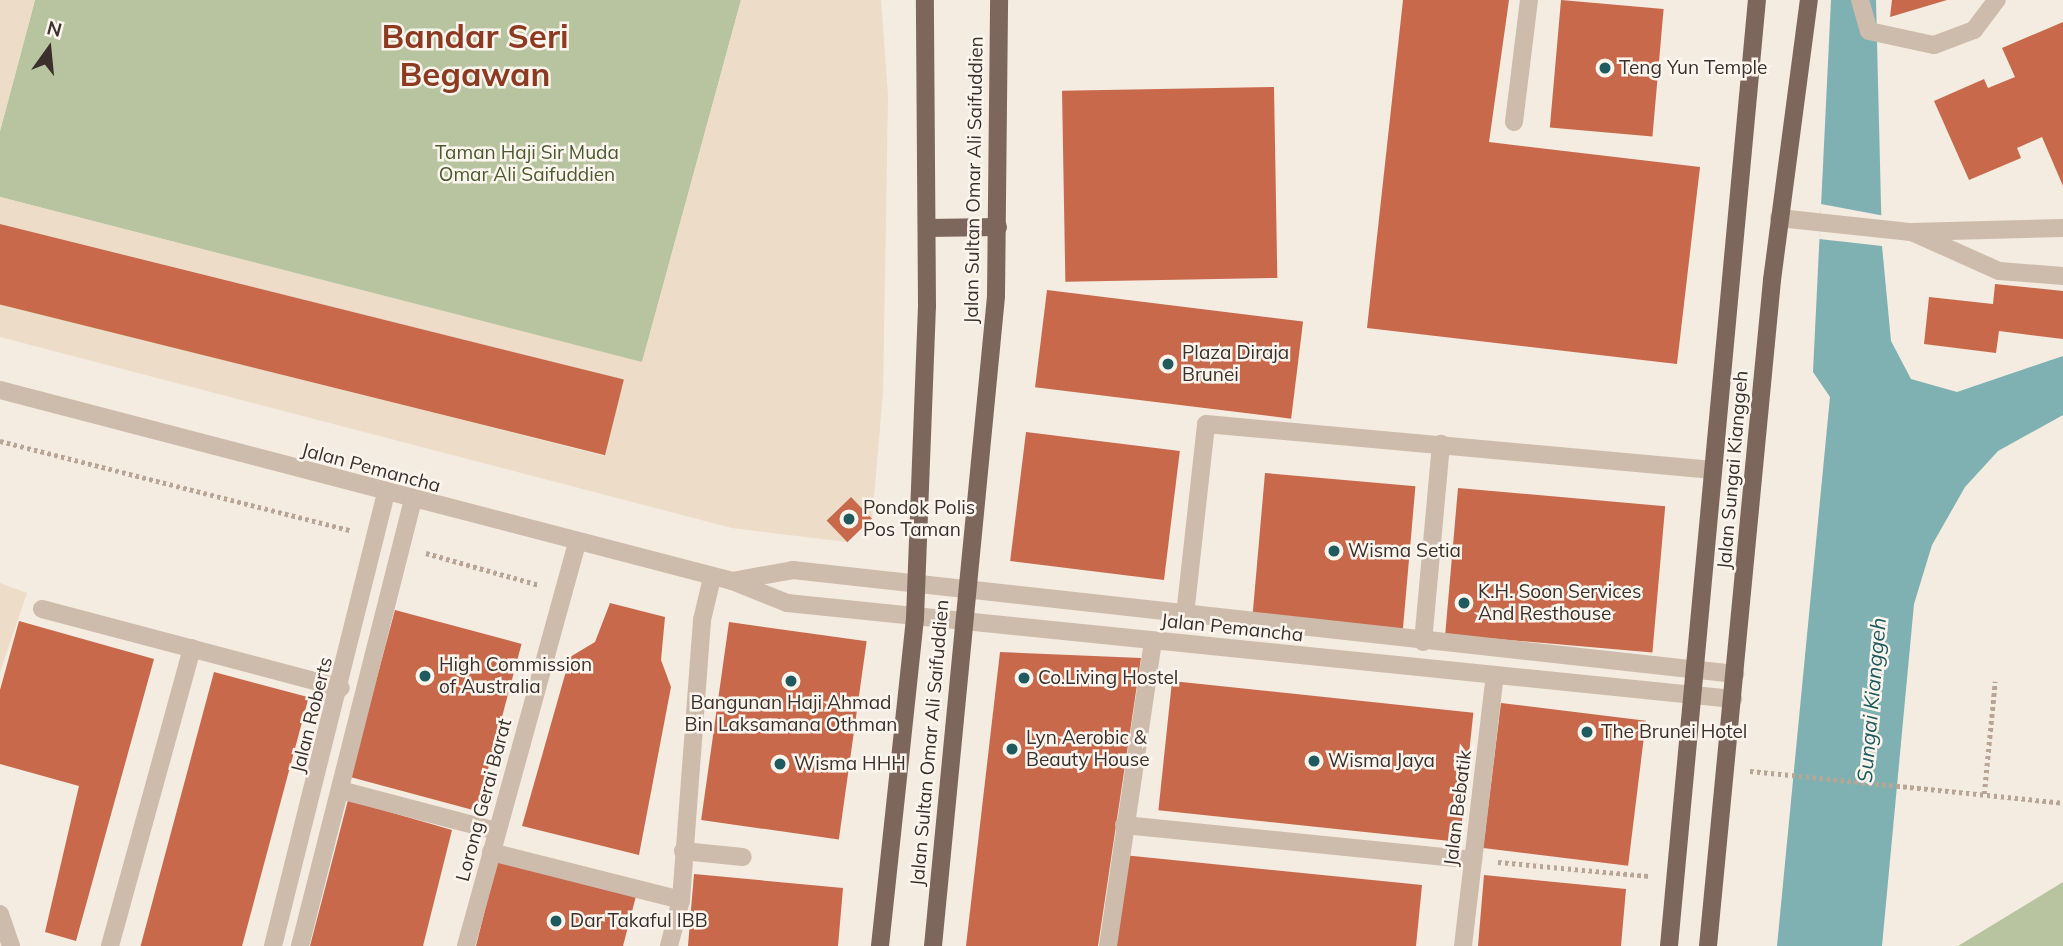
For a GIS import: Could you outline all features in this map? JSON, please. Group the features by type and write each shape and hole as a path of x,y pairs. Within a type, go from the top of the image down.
{"main road":[{"name":"Jalan Sultan Omar Ali Saifuddien","path":"880,946 915,618 913,583 927,228 925,0"},
{"name":"Jalan Sultan Omar Ali Saifuddien","path":"933,946 965,623 965,591 998,226 999,0"},
{"name":"Jalan Sungai Kianggeh","path":"1669,946 1695,695 1757,0"},
{"name":"Jalan Sungai Kianggeh","path":"1708,946 1779,218 1809,0"},
{"path":"927,228 998,226"}],"street":[{"path":"1514,122 1529,0"},
{"path":"1860,0 1869,31 1908,44 1957,40 1975,30 1997,0"},
{"path":"1779,218 1911,232 2063,228"},
{"path":"1911,232 1999,271 2063,276"},
{"name":"Jalan Pemancha","path":"0,390 386,494 732,581 788,603 1733,699"},
{"path":"1185,615 1206,424 1713,470"},
{"path":"1423,642 1441,444"},
{"name":"Jalan Roberts","path":"273,946 341,688 386,494"},
{"path":"300,946 344,791 413,501"},
{"name":"Lorong Gerai Barat","path":"466,946 577,543"},
{"name":"Jalan Pemancha","path":"732,581 793,570 1423,642 1735,674"},
{"path":"669,946 681,900 702,620 712,578"},
{"path":"41,608 341,688"},
{"path":"1108,946 1153,642"},
{"path":"110,946 192,648"},
{"name":"Jalan Bebatik","path":"1463,946 1495,675"},
{"path":"344,791 496,831"},
{"path":"1124,825 1473,860"},
{"path":"683,851 743,857"},
{"path":"491,852 681,900"},
{"path":"0,914 11,946"}],"path":[{"path":"0,441 376,538"},
{"path":"402,546 563,592"},
{"path":"1984,794 1995,682"},
{"path":"1746,771 2063,803"},
{"path":"1473,860 1677,878"}],"green space":[{"name":"Taman Haji Sir Muda Omar Ali Saifuddien","path":"35,0 741,0 642,363 0,197 0,131"},
{"path":"2063,882 2063,946 1958,946"}],"shaded area":[{"path":"0,0 35,0 0,131"},
{"path":"741,0 881,0 888,95 883,393 872,519 851,497 826,520 847,542 732,528 0,337 0,302 604,456 623,384 0,224 0,197 642,362"},
{"path":"0,583 27,593 0,672"}],"water":[{"name":"Sungai Kianggeh","path":"1831,0 1876,0 1882,246 1891,341 1911,379 1957,392 2063,356 2063,415 1998,451 1965,487 1932,545 1914,604 1882,946 1777,946 1830,397 1813,372"}],"pier":[{"path":"1821,204 1885,216 1882,246 1819,239"}],"building":[{"path":"1403,0 1509,0 1489,142 1700,167 1677,364 1367,328"},
{"name":"Teng Yun Temple","path":"1561,0 1664,9 1652,136 1550,128"},
{"path":"1892,0 1947,0 1890,17"},
{"path":"2063,22 2063,186 2042,137 2017,148 2021,158 1969,180 1934,101 1984,79 1988,88 2015,77 2002,48"},
{"path":"1274,87 1277,278 1065,282 1062,91"},
{"path":"0,224 624,380 605,455 0,304"},
{"path":"1995,284 2063,291 2063,339 1999,331 1996,353 1924,344 1929,297 1993,304"},
{"name":"Plaza Diraja Brunei","path":"1047,290 1303,321 1291,419 1035,387"},
{"path":"1026,432 1180,451 1164,580 1010,561"},
{"name":"Wisma Setia","path":"1265,473 1415,486 1403,629 1253,615"},
{"path":"1458,488 1665,506 1652,653 1445,634"},
{"name":"Pondok Polis Pos Taman","path":"851,497 872,519 847,542 827,521"},
{"path":"610,603 665,617 661,660 671,687 639,855 522,826 570,657 595,642"},
{"path":"395,610 522,644 477,811 350,777"},
{"path":"19,621 154,659 76,941 45,932 79,786 0,764 0,690"},
{"path":"729,622 867,641 839,839 701,820"},
{"path":"1000,652 1141,658 1098,946 966,946"},
{"path":"214,672 309,697 242,946 141,946"},
{"name":"Wisma Jaya","path":"1172,681 1473,713 1460,842 1158,810"},
{"path":"1501,703 1646,721 1628,866 1483,848"},
{"path":"348,800 452,830 423,946 310,946"},
{"path":"1123,855 1422,885 1416,946 1114,946"},
{"name":"Dar Takaful IBB","path":"497,861 636,896 623,946 476,946"},
{"path":"694,874 843,888 838,946 688,946"},
{"path":"1484,875 1626,889 1621,946 1478,946"}],"place":[{"name":"Teng Yun Temple","path":"1605,68"},
{"name":"Plaza Diraja Brunei","path":"1168,364"},
{"name":"Pondok Polis Pos Taman","path":"849,519"},
{"name":"Wisma Setia","path":"1334,551"},
{"name":"K.H. Soon Services And Resthouse","path":"1464,603"},
{"name":"High Commission of Australia","path":"425,676"},
{"name":"Co.Living Hostel","path":"1024,678"},
{"name":"Bangunan Haji Ahmad Bin Laksamana Othman","path":"791,681"},
{"name":"The Brunei Hotel","path":"1587,732"},
{"name":"Lyn Aerobic & Beauty House","path":"1012,749"},
{"name":"Wisma Jaya","path":"1314,761"},
{"name":"Wisma HHH","path":"780,764"},
{"name":"Dar Takaful IBB","path":"556,921"}],"district":[{"name":"Bandar Seri Begawan","path":"475,55"}]}
